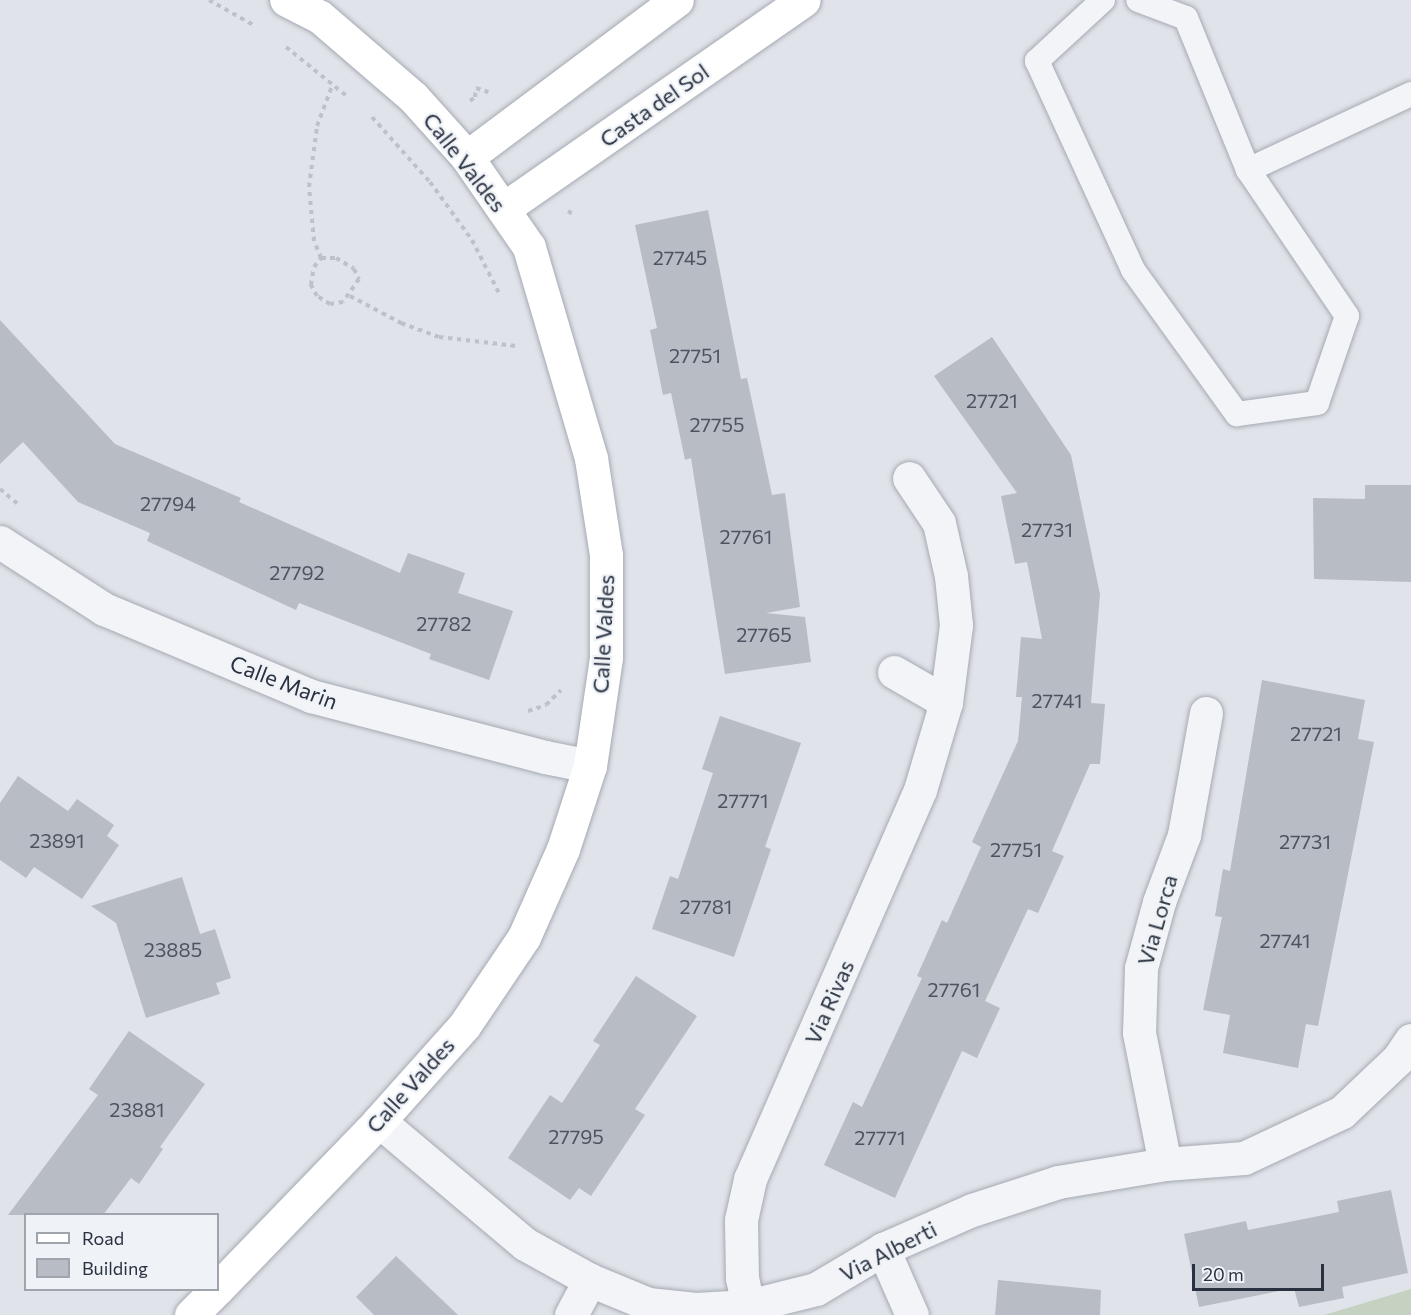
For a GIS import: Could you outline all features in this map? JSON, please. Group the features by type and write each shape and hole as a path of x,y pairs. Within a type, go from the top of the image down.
{"street":[{"name":"Calle Valdes","path":"219,1287 379,1121 464,1026 524,937 563,849 590,766 606,658 606,555 593,469 566,364 529,247 467,157 413,97 366,54 320,17 286,0"},
{"path":"467,157 677,0"},
{"name":"Casta del Sol","path":"503,209 804,0"},
{"name":"Via Rivas","path":"748,1306 742,1278 741,1220 750,1179 920,790 946,702 956,625 951,576 939,523 909,478"},
{"name":"Calle Marin","path":"0,542 104,609 311,696 545,758 590,766"},
{"path":"894,672 946,702"},
{"name":"Via Lorca","path":"1165,1164 1139,1033 1141,968 1159,902 1184,835 1206,713"},
{"name":"Via Alberti","path":"379,1121 525,1244 590,1280 648,1304 696,1309 748,1306 816,1289 883,1249 972,1210 1058,1182 1165,1164 1245,1158 1342,1112 1398,1059 1411,1040"},
{"path":"883,1249 912,1315"},
{"path":"571,1315 590,1280"},
{"name":"Calle Valdes","path":"191,1315 215,1291"}],"lane":[{"path":"1103,0 1037,61 1133,270 1237,414 1317,403 1347,316 1248,170 1186,18 1138,0"},
{"path":"1248,170 1411,94"}],"path":[{"path":"209,0 264,31"},
{"path":"281,43 356,103"},
{"path":"321,258 314,241 309,187 317,126 332,86"},
{"path":"364,108 430,182 465,230 503,301"},
{"path":"321,258 347,262 354,269 358,279 350,296 344,302 330,304 317,296 311,285 314,267 321,258"},
{"path":"350,296 401,323 439,337 471,344 520,346 516,335"},
{"path":"0,489 24,510"},
{"path":"518,714 546,705 562,688"}],"green space":[{"path":"1411,1289 1411,1315 1324,1315"}],"building":[{"path":"708,210 741,379 747,378 772,495 785,493 800,607 766,613 805,617 811,662 725,674 691,458 685,460 671,393 663,395 650,330 657,328 635,225"},
{"path":"0,320 115,444 241,498 239,502 400,573 408,553 465,573 458,593 513,611 489,680 429,659 431,654 299,603 296,610 147,541 150,533 78,502 23,442 0,464"},
{"path":"992,337 1071,455 1100,594 1091,703 1105,704 1100,764 1090,764 1052,851 1064,856 1038,913 1028,909 985,1001 1000,1008 977,1058 962,1051 895,1198 824,1165 853,1102 862,1107 922,978 917,976 942,920 947,923 981,847 972,842 1018,741 1022,697 1016,697 1021,637 1042,639 1027,562 1015,564 1001,496 1017,493 934,376"},
{"path":"1365,485 1411,485 1411,582 1314,579 1313,498 1365,499"},
{"path":"1262,680 1365,700 1358,739 1374,742 1318,1026 1306,1024 1298,1068 1223,1053 1230,1015 1203,1010 1222,917 1215,916 1223,869 1230,871"},
{"path":"720,716 801,743 765,847 771,849 734,957 652,929 670,876 678,879 713,773 702,769"},
{"path":"18,776 68,811 77,799 114,825 107,836 119,845 82,899 34,867 26,878 0,860 0,803"},
{"path":"182,877 200,934 215,929 231,978 216,983 220,994 146,1018 116,923 91,906"},
{"path":"636,976 697,1016 635,1109 645,1115 591,1196 579,1188 570,1200 508,1158 550,1095 562,1103 600,1045 593,1041"},
{"path":"129,1031 205,1084 160,1147 163,1149 139,1184 131,1178 105,1213 8,1215 98,1095 89,1089"},
{"path":"1391,1190 1408,1273 1342,1287 1344,1298 1299,1307 1294,1288 1199,1307 1184,1234 1246,1221 1248,1230 1339,1212 1337,1201"},
{"path":"396,1256 458,1315 374,1315 356,1297"},
{"path":"998,1280 1101,1290 1100,1315 995,1315"}]}
